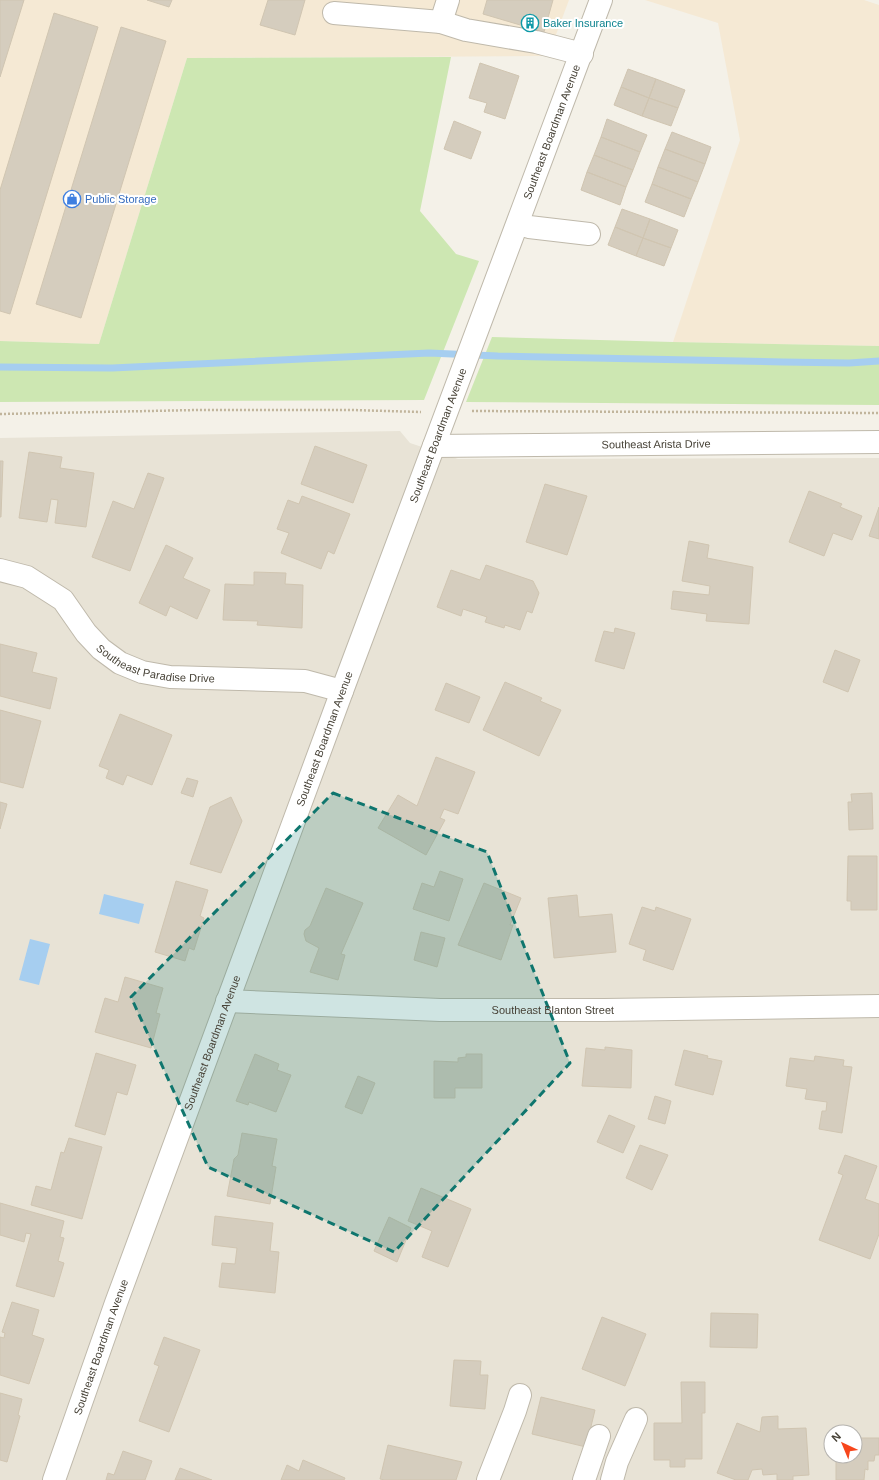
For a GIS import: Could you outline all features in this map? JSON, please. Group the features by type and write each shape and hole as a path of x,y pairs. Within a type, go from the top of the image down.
{"street":[{"path":"441,22 448,0"},
{"name":"Southeast Boardman Avenue","path":"54,1480 116,1303 227,1001 601,0"},
{"path":"334,13 441,22 466,30 536,42 582,54"},
{"path":"518,224 529,228 589,234"},
{"name":"Southeast Arista Drive","path":"434,446 879,442"},
{"name":"Southeast Paradise Drive","path":"0,570 27,577 63,600 86,633 101,649 120,663 142,672 170,677 305,681 342,691"},
{"name":"Southeast Blanton Street","path":"227,1001 440,1010 604,1010 879,1006"},
{"path":"488,1480 516,1411 520,1395"},
{"path":"612,1480 617,1462 636,1419"},
{"path":"584,1480 599,1436"}],"path":[{"path":"0,414 198,410 352,410 418,412"},
{"path":"467,411 879,413"}],"highlighted area":[{"path":"333,793 487,852 570,1063 394,1252 208,1167 131,997"}],"shaded area":[{"name":"Public Storage","path":"0,0 569,0 548,56 187,58 99,344 0,341"},
{"path":"645,0 864,0 879,5 879,346 673,342 740,140 718,23"},
{"path":"400,431 410,443 458,459 879,458 879,1480 0,1480 0,438"}],"green space":[{"path":"451,57 420,211 456,254 479,261 424,400 0,402 0,341 99,344 187,58"},
{"path":"492,337 879,346 879,405 466,402"}],"water":[{"path":"104,894 144,904 139,924 99,914"},
{"path":"30,939 50,944 39,985 19,980"}],"building":[{"path":"0,0 24,0 0,77"},
{"path":"147,0 172,0 169,7"},
{"path":"268,0 305,0 295,35 260,25"},
{"name":"Baker Insurance","path":"487,0 553,0 544,32 483,14"},
{"path":"54,13 98,27 10,314 0,311 0,190"},
{"path":"121,27 166,41 81,318 36,304"},
{"path":"480,63 519,76 505,119 484,112 487,103 469,98"},
{"path":"628,69 656,79 649,98 621,87"},
{"path":"656,79 685,90 678,108 649,98"},
{"path":"621,87 649,98 642,116 614,105"},
{"path":"649,98 678,108 671,126 642,116"},
{"path":"607,119 647,135 640,152 601,137"},
{"path":"454,121 481,132 471,159 444,149"},
{"path":"672,132 711,147 705,164 665,149"},
{"path":"601,137 640,152 633,170 594,155"},
{"path":"665,149 705,164 698,182 658,167"},
{"path":"594,155 633,170 626,187 587,172"},
{"path":"658,167 698,182 691,199 652,184"},
{"path":"587,172 626,187 620,205 581,190"},
{"path":"652,184 691,199 684,217 645,202"},
{"path":"622,209 650,219 643,238 615,227"},
{"path":"650,219 678,230 671,248 643,238"},
{"path":"615,227 643,238 636,256 608,245"},
{"path":"643,238 671,248 664,266 636,256"},
{"path":"315,446 367,465 353,503 301,484"},
{"path":"29,452 62,457 60,468 94,473 86,527 55,523 58,500 51,499 47,522 19,518"},
{"path":"0,461 3,461 1,517 0,517"},
{"path":"148,473 164,478 130,571 92,557 113,501 134,509"},
{"path":"545,484 587,496 567,555 526,542"},
{"path":"809,491 842,504 840,507 862,516 852,540 833,533 824,556 789,542"},
{"path":"302,496 350,514 334,554 328,551 321,569 281,553 289,533 277,529 288,500 299,504"},
{"path":"879,507 879,539 869,536"},
{"path":"689,541 709,545 707,558 753,567 749,624 706,621 707,614 671,609 673,591 709,595 710,586 682,581"},
{"path":"166,545 193,558 183,578 210,590 197,619 170,606 166,616 139,603"},
{"path":"486,565 533,581 539,593 532,613 527,611 520,630 505,625 504,628 485,622 487,617 463,609 461,616 437,607 451,570 480,580"},
{"path":"254,572 286,573 285,584 303,585 302,628 257,625 258,621 223,620 225,584 254,585"},
{"path":"615,628 635,633 624,669 595,661 604,631 614,633"},
{"path":"0,644 37,653 32,672 57,678 50,709 0,696"},
{"path":"835,650 860,660 848,692 823,682"},
{"path":"505,682 542,698 540,701 561,710 539,756 483,730"},
{"path":"446,683 480,697 469,723 435,710"},
{"path":"0,710 41,721 23,788 0,782"},
{"path":"120,714 172,735 152,785 127,775 123,785 106,778 109,770 99,766"},
{"path":"436,757 475,772 458,814 444,809 440,818 445,820 426,855 378,828 398,795 417,806"},
{"path":"187,778 198,781 193,797 181,793"},
{"path":"872,793 873,829 849,830 848,802 852,802 851,794"},
{"path":"231,797 242,821 221,873 190,864 210,807"},
{"path":"0,802 7,804 0,829"},
{"path":"848,856 877,856 877,910 851,910 851,901 847,901"},
{"path":"440,871 463,879 449,921 413,909 422,883 434,887"},
{"path":"176,881 208,890 200,916 204,918 194,950 189,948 185,961 155,952"},
{"path":"484,883 521,898 510,925 513,925 501,960 458,945"},
{"path":"326,888 363,903 341,954 345,955 338,980 310,972 319,948 306,941 304,934 305,930 310,926"},
{"path":"577,895 579,917 612,914 616,952 554,958 548,898"},
{"path":"642,907 655,911 656,907 691,919 673,970 643,960 646,950 629,944"},
{"path":"421,932 445,938 437,967 414,960"},
{"path":"125,977 163,988 156,1013 160,1014 151,1048 95,1032 105,998 118,1002"},
{"path":"605,1047 632,1050 631,1088 582,1086 586,1048 605,1050"},
{"path":"684,1050 708,1056 707,1058 722,1061 713,1095 675,1085"},
{"path":"96,1053 136,1065 127,1095 117,1092 105,1135 75,1126"},
{"path":"255,1054 279,1064 277,1070 291,1075 276,1112 249,1102 248,1105 236,1101"},
{"path":"466,1054 482,1054 482,1088 455,1088 455,1098 434,1098 434,1061 458,1062 458,1058 466,1057"},
{"path":"815,1056 844,1060 843,1066 852,1067 842,1133 819,1129 822,1111 826,1111 827,1102 805,1099 807,1089 786,1086 790,1058 814,1061"},
{"path":"358,1076 375,1083 362,1114 345,1107"},
{"path":"655,1096 671,1101 665,1124 648,1119"},
{"path":"609,1115 635,1126 623,1153 597,1142"},
{"path":"242,1133 277,1139 272,1166 276,1167 270,1204 227,1196 234,1159 238,1155"},
{"path":"69,1138 102,1147 82,1219 31,1205 36,1186 51,1190 61,1152 64,1153"},
{"path":"640,1145 668,1155 652,1190 626,1178"},
{"path":"845,1155 877,1166 865,1199 879,1204 879,1234 870,1259 819,1240 843,1175 838,1173"},
{"path":"421,1188 471,1209 448,1267 422,1257 432,1231 408,1221"},
{"path":"0,1203 64,1221 60,1237 64,1238 58,1261 64,1263 54,1297 16,1286 31,1234 26,1233 24,1242 0,1235"},
{"path":"215,1216 273,1223 270,1251 279,1252 275,1293 219,1287 222,1263 235,1264 237,1248 212,1245"},
{"path":"389,1217 411,1228 397,1262 374,1251"},
{"path":"12,1302 39,1310 32,1335 44,1339 29,1384 0,1375 0,1337 4,1338 5,1333 2,1332"},
{"path":"711,1313 758,1314 757,1348 710,1347"},
{"path":"602,1317 646,1334 625,1386 582,1369"},
{"path":"164,1337 200,1350 169,1432 139,1421 159,1366 154,1364"},
{"path":"454,1360 481,1361 480,1375 488,1375 485,1409 450,1406"},
{"path":"681,1382 705,1382 705,1413 702,1413 702,1459 685,1459 685,1467 670,1467 670,1460 654,1460 654,1423 682,1423"},
{"path":"0,1393 22,1399 18,1415 20,1416 7,1462 0,1460"},
{"path":"541,1397 595,1410 586,1447 532,1434"},
{"path":"778,1416 778,1429 806,1428 809,1475 793,1476 793,1480 777,1480 777,1474 763,1475 762,1469 752,1470 748,1480 736,1480 717,1473 737,1423 760,1432 762,1417"},
{"path":"863,1438 879,1438 879,1455 875,1455 874,1461 868,1461 868,1470 865,1469 864,1480 836,1480 836,1464 863,1464"},
{"path":"388,1445 462,1462 456,1480 380,1479"},
{"path":"123,1451 152,1461 145,1480 106,1480 108,1473 114,1475"},
{"path":"303,1460 345,1478 344,1480 281,1480 287,1465 299,1471"},
{"path":"180,1468 212,1480 175,1480"}],"waterway":[{"path":"0,367 112,368 429,353 498,356 783,362 849,363 879,361"}],"place":[{"name":"Baker Insurance","path":"530,23"},
{"name":"Public Storage","path":"72,199"}]}
